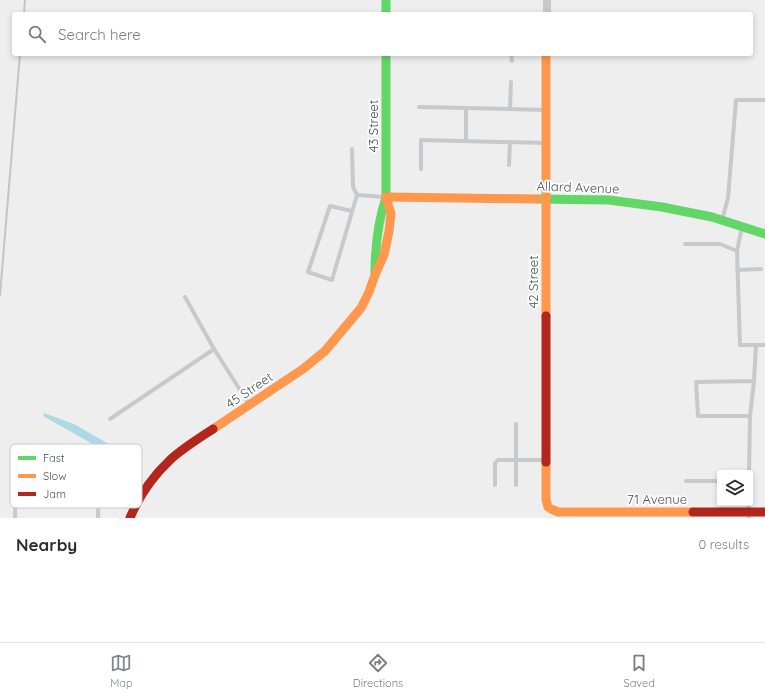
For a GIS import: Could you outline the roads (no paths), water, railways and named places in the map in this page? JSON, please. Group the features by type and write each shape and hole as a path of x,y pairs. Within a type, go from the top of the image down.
{"street":[{"path":"386,0 386,12"},
{"path":"547,0 547,12"},
{"name":"43 Street","path":"386,56 386,197"},
{"name":"42 Street","path":"546,56 546,500 547,506 550,510"},
{"name":"Allard Avenue","path":"386,197 609,200 680,210 765,234"},
{"name":"45 Street","path":"142,494 156,475 171,459 303,369 325,351 354,318 361,308 384,255 391,214 386,197"},
{"name":"45 Street","path":"130,518 134,508"},
{"name":"71 Avenue","path":"550,510 558,512 765,512"}],"lane":[{"path":"512,56 512,61"},
{"path":"510,108 511,82"},
{"path":"722,221 728,198 736,100 765,100"},
{"path":"419,107 546,110"},
{"path":"466,108 466,141"},
{"path":"421,169 421,140 546,142"},
{"path":"509,165 510,142"},
{"path":"352,149 353,188 357,195 332,280 308,272 330,206 352,211"},
{"path":"357,195 386,197"},
{"path":"742,227 736,250 740,345 765,345"},
{"path":"685,244 720,244 736,250"},
{"path":"737,270 761,269"},
{"path":"185,297 214,349 250,405"},
{"path":"749,470 750,416 756,345"},
{"path":"110,419 214,349"},
{"path":"750,416 698,416 696,382 754,381"},
{"path":"516,424 516,485"},
{"path":"495,485 495,463 498,460 546,460"},
{"path":"686,481 717,481"},
{"path":"15,508 15,518"},
{"path":"98,508 98,518"}],"water":[{"path":"44,413 74,424 109,444 93,444 43,416"}],"railway":[{"path":"24,12 25,0"},
{"path":"0,295 20,56"}]}
